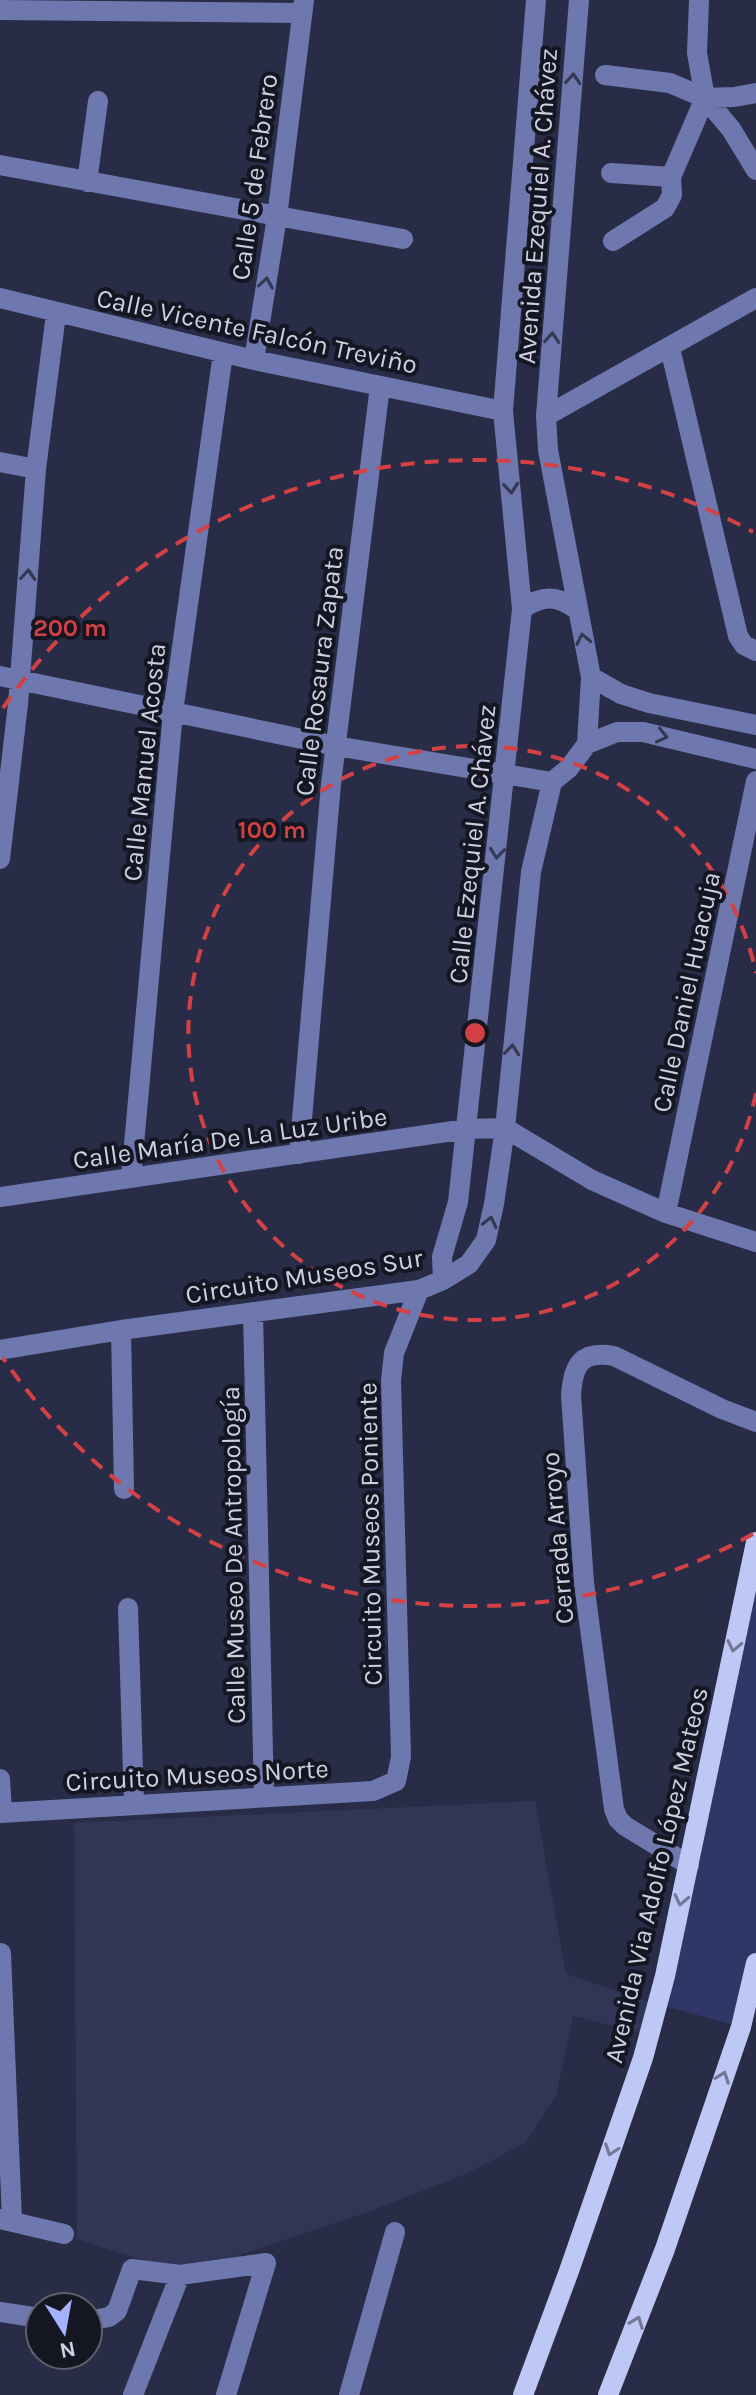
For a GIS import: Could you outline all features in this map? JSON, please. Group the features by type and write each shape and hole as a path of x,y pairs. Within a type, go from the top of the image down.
{"main road":[{"name":"Avenida Via Adolfo López Mateos","path":"523,2395 643,2058 665,1976 756,1542"},
{"path":"608,2395 665,2249 741,2027 756,1963"}],"street":[{"name":"Avenida Ezequiel A. Chávez","path":"503,411 536,0"},
{"name":"Avenida Ezequiel A. Chávez","path":"546,416 579,0"},
{"path":"699,0 697,53 705,98 731,129 756,170"},
{"path":"0,10 47,5 303,7"},
{"name":"Calle 5 de Febrero","path":"254,360 277,217 303,7"},
{"path":"605,75 670,83 705,98 756,93"},
{"path":"613,241 665,208 672,195 671,177 705,98"},
{"path":"87,182 98,101"},
{"path":"0,165 403,239"},
{"path":"611,173 671,177"},
{"name":"Calle Vicente Falcón Treviño","path":"0,298 254,360 503,411"},
{"path":"587,744 591,677 548,450 546,416 756,298"},
{"path":"0,859 10,678 56,314"},
{"path":"670,348 738,636 744,645 756,651"},
{"name":"Calle Manuel Acosta","path":"131,1178 173,712 223,353"},
{"name":"Calle Rosaura Zapata","path":"299,1154 336,746 380,386"},
{"name":"Calle Ezequiel A. Chávez","path":"443,1280 442,1257 458,1202 467,1129 522,609 503,411"},
{"path":"0,462 36,469"},
{"path":"522,609 535,600 549,597 564,600 576,609"},
{"path":"591,677 621,694 649,703 756,725"},
{"path":"10,678 336,746 552,782"},
{"path":"756,759 643,732 617,732 587,744 569,768 552,782 531,872 505,1128 592,1180 666,1213 756,1242"},
{"name":"Calle Daniel Huacuja","path":"666,1213 756,781"},
{"name":"Calle María De La Luz Uribe","path":"0,1197 467,1129 505,1128"},
{"name":"Circuito Museos Sur","path":"0,1350 121,1330 419,1290 443,1280 469,1264 486,1240 505,1128"},
{"name":"Circuito Museos Poniente","path":"396,1781 401,1757 391,1380 394,1353 419,1290"},
{"name":"Calle Museo De Antropología","path":"253,1312 264,1797"},
{"path":"121,1330 124,1489"},
{"name":"Cerrada Arroyo","path":"689,1865 625,1826 614,1809 584,1583 572,1379 577,1364 587,1357 601,1354 614,1356 722,1409 756,1422"},
{"path":"128,1608 134,1805"},
{"path":"0,1779 1,1813"},
{"name":"Circuito Museos Norte","path":"1,1813 373,1791 396,1781"},
{"path":"1,1953 6,2220 64,2234"},
{"path":"349,2395 395,2232"},
{"path":"104,2318 117,2311 132,2269 180,2275 266,2263 226,2395"},
{"path":"133,2395 180,2275"},
{"path":"0,2312 24,2316"}],"shaded area":[{"path":"756,1542 756,1963 741,2027 657,2004"},
{"path":"535,1801 566,1974 654,2004 646,2034 573,2016 556,2096 525,2143 468,2173 373,2210 222,2261 177,2268 77,2239 74,1823"}]}
